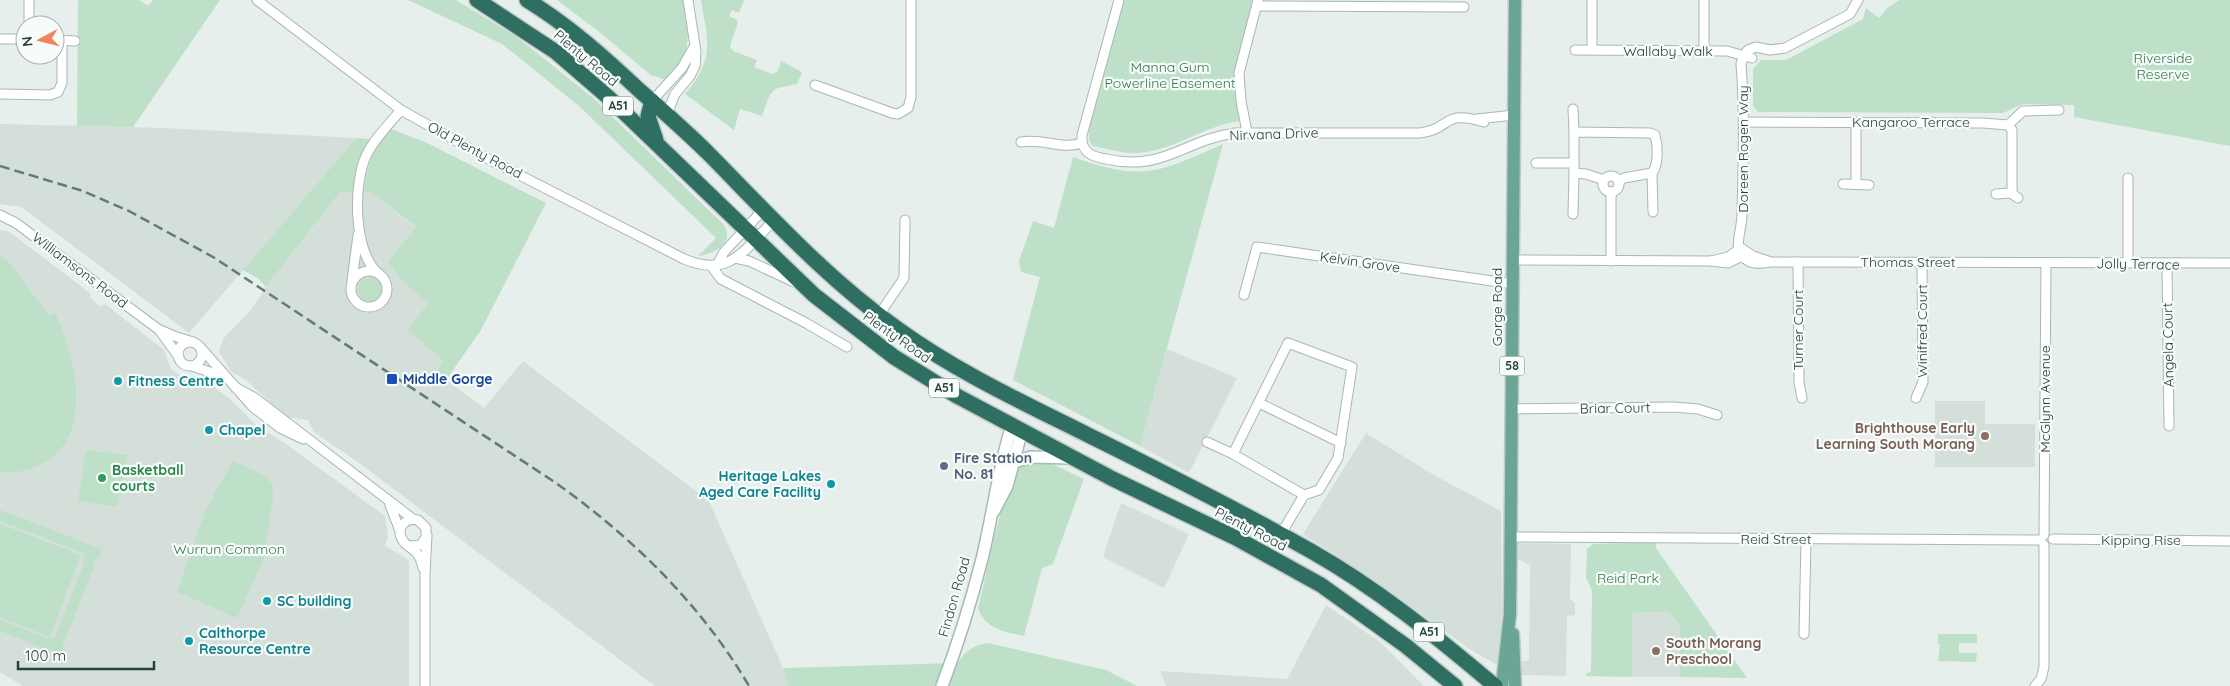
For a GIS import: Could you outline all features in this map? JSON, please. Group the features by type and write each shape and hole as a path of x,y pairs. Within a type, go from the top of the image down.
{"highway":[{"name":"Plenty Road","path":"477,0 556,52 658,144 806,288 844,320 894,357 957,396 1113,479 1266,553 1321,584 1406,646 1455,686"},
{"name":"Plenty Road","path":"527,0 598,51 667,114 798,246 879,315 929,351 1025,405 1142,462 1281,534 1362,582 1445,644 1495,686"},
{"path":"652,101 648,116 658,144"},
{"name":"Findon Road","path":"1017,427 1025,405"}],"main road":[{"name":"Gorge Road","path":"1515,0 1510,614 1515,686"},
{"name":"Gorge Road","path":"1502,686 1510,614"}],"street":[{"path":"29,0 29,15"},
{"name":"Old Plenty Road","path":"257,0 401,110 494,162 684,259 715,266 720,279 806,323 847,347"},
{"path":"667,114 675,94 690,76 695,66 695,44 688,0"},
{"path":"815,85 892,113 898,114 908,108 911,97 911,0"},
{"path":"1021,142 1040,140 1067,147 1082,143 1082,135 1119,0"},
{"path":"1592,0 1592,50"},
{"path":"1704,0 1704,51"},
{"path":"1747,57 1747,51 1754,48 1784,49 1847,16 1852,12 1858,0"},
{"path":"1246,132 1239,73 1257,3 1464,7"},
{"path":"0,39 15,39"},
{"path":"65,40 75,41"},
{"path":"652,101 682,68 695,44"},
{"name":"Wallaby Walk","path":"1575,50 1729,51 1747,57"},
{"name":"Doreen Rogen Way","path":"1741,251 1744,122 1741,65 1747,57"},
{"path":"0,94 50,95 58,92 62,83 61,65"},
{"path":"1573,109 1573,214"},
{"path":"359,230 366,259 385,280 388,290 384,300 376,306 366,307 358,303 352,295 354,254 359,230 360,182 363,163 375,141 401,110"},
{"path":"1996,194 2015,196 2012,130 2008,125 2024,110 2059,110"},
{"name":"Nirvana Drive","path":"1082,143 1086,152 1096,157 1124,162 1144,162 1171,156 1220,136 1246,132 1420,133 1431,130 1456,117 1480,120 1514,115"},
{"name":"Kangaroo Terrace","path":"1744,122 1983,123 2008,125"},
{"path":"1856,122 1856,184"},
{"path":"1574,132 1650,133 1654,135 1657,141 1657,163 1652,173 1652,212"},
{"path":"1536,163 1574,163"},
{"path":"1574,173 1586,174 1604,180 1611,176 1616,178 1618,188 1611,192"},
{"path":"1618,182 1624,178 1652,173"},
{"path":"2128,178 2128,263"},
{"path":"1604,180 1603,187 1611,192"},
{"path":"1843,184 1869,185"},
{"path":"1611,192 1611,261"},
{"name":"Williamsons Road","path":"0,215 16,222 158,328 196,344"},
{"path":"715,266 722,254 750,234 767,216"},
{"path":"715,266 728,263 735,258 750,234 767,216"},
{"path":"879,315 904,278 905,220"},
{"name":"Kelvin Grove","path":"1244,295 1257,247 1513,284"},
{"path":"1513,260 1711,261 1731,256 1741,251"},
{"name":"Thomas Street","path":"1741,251 1752,263 2046,263"},
{"path":"735,258 757,264 806,288"},
{"name":"Turner Court","path":"1798,262 1798,382 1802,398"},
{"name":"Winifred Court","path":"1916,398 1923,382 1922,262"},
{"name":"Jolly Terrace","path":"2046,263 2230,263"},
{"name":"McGlynn Avenue","path":"2035,686 2041,679 2044,667 2046,263"},
{"name":"Angela Court","path":"2167,264 2169,426"},
{"path":"351,286 355,278 362,272 371,271 379,274"},
{"name":"Williamsons Road","path":"158,328 179,357"},
{"path":"225,377 183,363 179,357 181,346 188,342 196,344 253,408 268,420 312,444"},
{"path":"1208,442 1304,494 1319,490 1338,458 1352,367 1288,343 1233,454"},
{"path":"192,366 201,359 202,353 196,344"},
{"path":"238,389 260,402 312,444 413,519 424,524 427,535 424,575 425,686"},
{"path":"1259,402 1341,443"},
{"name":"Briar Court","path":"1512,409 1674,407 1698,409 1717,415"},
{"name":"Findon Road","path":"992,514 1005,492 1014,462 1017,427"},
{"name":"Findon Road","path":"942,686 963,629 992,514 996,480 1017,427"},
{"path":"1014,462 1032,457 1076,458"},
{"path":"1281,534 1304,494"},
{"path":"384,497 396,516 401,539 419,556 424,575"},
{"path":"400,531 404,523 413,519"},
{"path":"410,546 421,545 427,535"},
{"name":"Reid Street","path":"1511,537 2046,540"},
{"path":"1804,634 1806,539"},
{"name":"Kipping Rise","path":"2046,540 2230,541"}],"shaded area":[{"path":"0,124 164,128 356,138 189,333 21,207 0,204"},
{"path":"340,192 371,192 416,228 405,284 428,303 443,360 437,373 484,408 523,361 709,501 783,668 788,686 655,686 362,465 314,432 308,420 286,417 247,381 231,371 219,352 223,339 251,310 266,287"},
{"path":"0,230 8,231 90,293 91,298 100,306 105,304 164,350 171,369 182,377 200,376 230,399 256,425 286,444 385,516 388,537 385,546 409,560 409,686 23,686 0,672"},
{"path":"1167,349 1237,378 1189,473 1140,446"},
{"name":"Brighthouse Early Learning South Morang","path":"1935,401 1985,401 1985,424 2035,424 2035,467 1935,467"},
{"path":"1366,433 1432,474 1501,511 1502,611 1499,666 1471,650 1373,579 1303,534"},
{"path":"1121,503 1189,534 1164,588 1103,557"},
{"path":"1518,543 1571,544 1570,599 1575,603 1575,615 1567,616 1566,676 1519,675 1519,661 1529,661 1530,565 1518,559"},
{"path":"1326,605 1380,642 1424,686 1166,686 1160,671 1287,679"},
{"name":"South Morang Preschool","path":"1668,612 1680,625 1680,677 1632,677 1632,613"}],"green space":[{"path":"78,0 139,0 148,6 153,0 220,0 133,127 77,126"},
{"path":"408,0 456,0 517,37 592,97 724,225 727,231 725,242 716,250 698,256 716,238 579,106 502,44"},
{"path":"557,0 683,0 688,34 686,53 682,62 666,80 651,75"},
{"path":"701,0 744,0 739,13 732,10 729,16 737,20 738,23 730,46 733,51 757,60 754,67 773,74 778,71 781,61 802,72 797,84 781,87 772,92 762,116 740,109 734,130 685,94 695,82 701,70 707,50 706,27"},
{"name":"Manna Gum Powerline Easement","path":"1124,0 1253,0 1236,64 1239,121 1214,128 1152,151 1127,153 1093,146 1089,140 1089,129"},
{"name":"Riverside Reserve","path":"1899,0 2230,0 2230,146 2074,117 2074,105 2023,104 2003,113 1758,112 1753,106 1753,69 1761,60 1786,60 1863,19 1866,8 1879,18 1886,9"},
{"path":"391,129 425,142 546,203 481,330 446,380 436,373 443,360 408,330 428,303 405,284 388,262 416,227 371,192 364,192 372,158 379,144"},
{"path":"356,138 371,139 359,161 353,192 340,192 266,287 259,279 243,270"},
{"path":"1223,144 1140,446 1013,380 1040,277 1021,272 1019,261 1033,221 1054,228 1073,157 1116,170 1150,171 1182,162"},
{"path":"0,256 10,263 49,316 55,313 69,350 74,371 76,393 75,414 70,433 61,449 40,465 23,471 12,472 0,472"},
{"path":"370,277 379,280 382,289 379,298 370,301 361,298 358,289 361,280"},
{"name":"Basketball courts","path":"86,450 127,455 117,507 78,501"},
{"path":"1037,460 1052,464 1084,479 1053,564 1042,568 1024,636 1003,631 990,625 985,621 978,608 1005,498 1019,466"},
{"name":"Wurrun Common","path":"233,461 265,475 272,484 273,497 264,558 237,618 177,592 206,509"},
{"path":"0,510 102,549 98,559 95,558 94,566 62,644 64,645 61,655 0,631 0,620 47,638 53,638 84,563 84,555 81,552 0,521"},
{"path":"0,524 81,555 50,637 0,617"},
{"name":"Reid Park","path":"1656,542 1656,548 1747,678 1680,677 1680,625 1668,612 1632,613 1632,677 1586,676 1586,673 1591,672 1592,591 1586,577 1587,549 1593,544"},
{"path":"1938,634 1977,634 1977,643 1959,643 1959,653 1977,653 1976,662 1938,661 1940,644 1938,644"},
{"path":"988,643 1106,670 1137,686 788,686 783,668 958,663 970,649"}],"railway":[{"path":"0,166 83,191 129,211 213,257 553,481 609,524 662,573 709,627 749,686"}],"place":[{"name":"Middle Gorge","path":"392,379"},
{"name":"Fitness Centre","path":"118,381"},
{"name":"Chapel","path":"209,430"},
{"name":"Brighthouse Early Learning South Morang","path":"1985,436"},
{"name":"Fire Station No. 81","path":"944,466"},
{"name":"Basketball courts","path":"102,478"},
{"name":"Heritage Lakes Aged Care Facility","path":"831,484"},
{"name":"SC building","path":"267,601"},
{"name":"Calthorpe Resource Centre","path":"189,641"},
{"name":"South Morang Preschool","path":"1656,651"}]}
